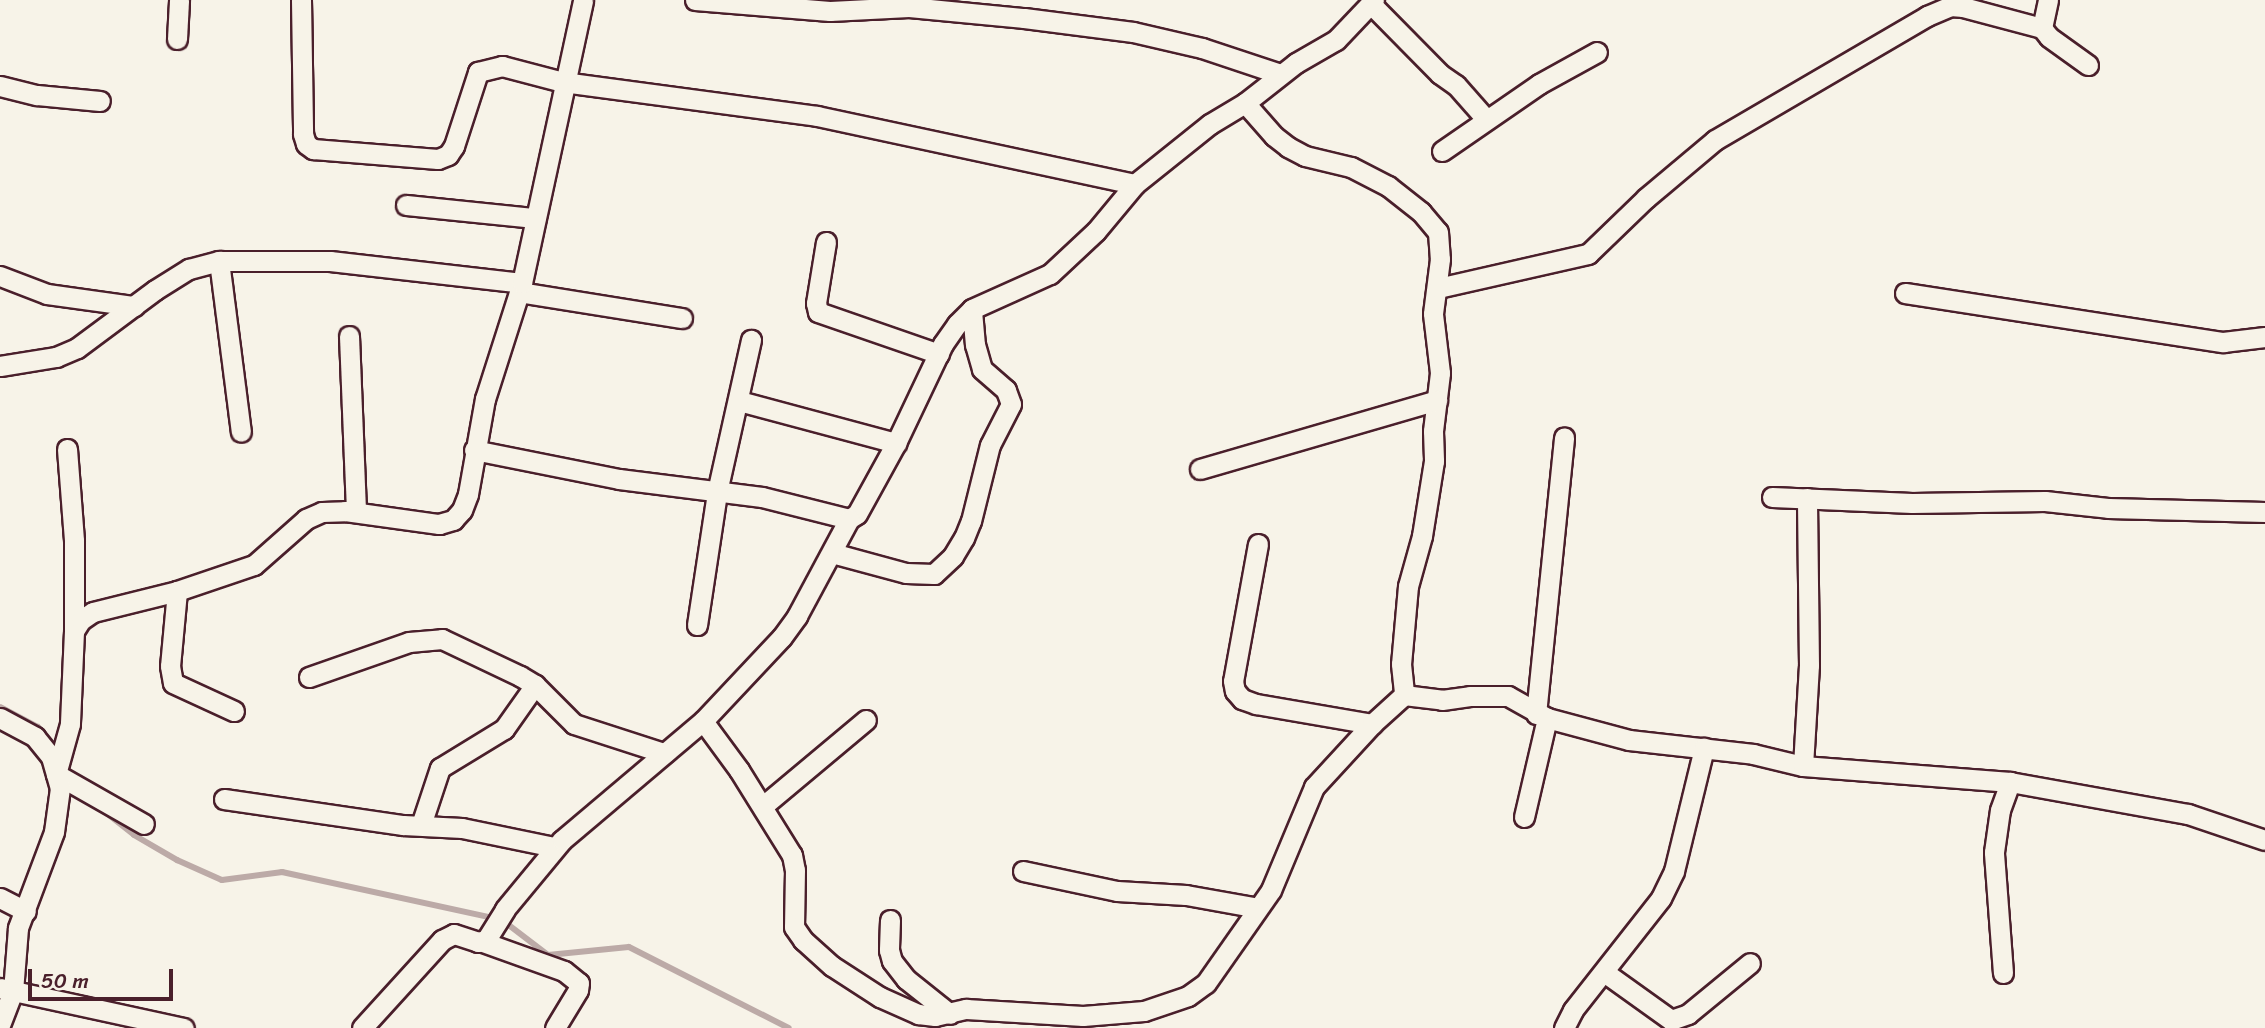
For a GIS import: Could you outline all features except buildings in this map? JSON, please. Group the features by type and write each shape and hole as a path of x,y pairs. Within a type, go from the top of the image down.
{"street":[{"path":"177,39 178,0"},
{"path":"301,0 303,134 306,144 313,149 438,159 448,155 454,146 478,72 502,66 564,82 817,116 1135,184"},
{"path":"74,631 81,620 93,612 177,591 254,565 306,519 322,512 356,512 439,524 453,520 462,510 468,494 485,400 521,287 583,0"},
{"path":"695,0 830,12 909,7 1024,18 1133,32 1202,48 1280,74"},
{"path":"2042,28 2048,0"},
{"path":"487,938 505,909 554,847 703,721 782,638 849,519 857,514 896,443 939,354 957,324 972,309 1050,274 1096,232 1135,184 1210,124 1245,103 1280,74 1336,40 1372,2 1440,74 1456,85 1486,119"},
{"path":"1438,288 1588,254 1646,198 1716,141 1927,16 1950,6 2042,28 2049,37 2088,65"},
{"path":"1441,151 1539,84 1597,52"},
{"path":"0,86 37,95 100,100"},
{"path":"1245,103 1274,136 1288,147 1305,156 1350,167 1403,195 1438,232 1438,288 1433,314 1440,373 1433,431 1434,461 1422,536 1408,586 1401,664 1404,695"},
{"path":"406,205 535,218"},
{"path":"826,242 816,303 818,312 939,354"},
{"path":"0,366 56,356 77,348 189,269 219,261 242,259 330,261 521,287 682,318"},
{"path":"219,261 241,432"},
{"path":"0,276 47,295 134,306"},
{"path":"1906,293 2223,342 2265,337"},
{"path":"831,552 900,572 934,574 964,538 974,511 990,445 1011,404 1006,390 987,373 975,345 972,309"},
{"path":"349,336 356,512"},
{"path":"697,625 716,492 751,340"},
{"path":"1200,469 1437,400"},
{"path":"739,401 896,443"},
{"path":"1524,817 1542,716 1563,437"},
{"path":"56,774 70,724 74,631 74,541 67,449"},
{"path":"474,450 619,479 762,497 849,519"},
{"path":"1772,497 1912,503 2045,501 2108,508 2265,512"},
{"path":"1803,766 1810,665 1807,498"},
{"path":"1258,544 1233,681 1235,691 1242,699 1256,704 1373,724"},
{"path":"177,591 170,666 173,683 234,711"},
{"path":"309,677 409,642 429,638 452,643 535,685 575,724 664,753"},
{"path":"421,825 440,768 504,729 535,685"},
{"path":"1404,695 1442,700 1470,696 1508,696 1542,716 1659,746 1753,754 1803,766 2010,782 2188,814 2265,840"},
{"path":"703,721 739,770 792,855 795,870 794,927 803,940 832,966 904,1010 918,1014 950,1014 965,1009 1101,1021 1144,1011 1188,996 1206,983 1271,890 1314,787 1404,695"},
{"path":"0,718 35,737 51,757 60,788 54,832 18,928 0,1025"},
{"path":"762,806 866,720"},
{"path":"1564,1028 1573,1010 1661,898 1674,871 1704,748"},
{"path":"56,774 144,824"},
{"path":"2003,973 1994,852 2000,810 2010,782"},
{"path":"224,799 462,828 554,847"},
{"path":"1023,871 1117,891 1186,895 1258,908"},
{"path":"0,898 26,911"},
{"path":"890,920 889,950 892,961 906,979 950,1014"},
{"path":"362,1028 442,940 454,934 487,938 573,976 579,983 578,990 555,1028"},
{"path":"1604,972 1671,1020 1688,1014 1750,963"},
{"path":"6,989 184,1028"}],"waterway":[{"path":"0,707 38,727 44,735"},
{"path":"105,812 134,835 177,860 222,880 282,872 502,920 548,955 629,947 789,1028"}]}
